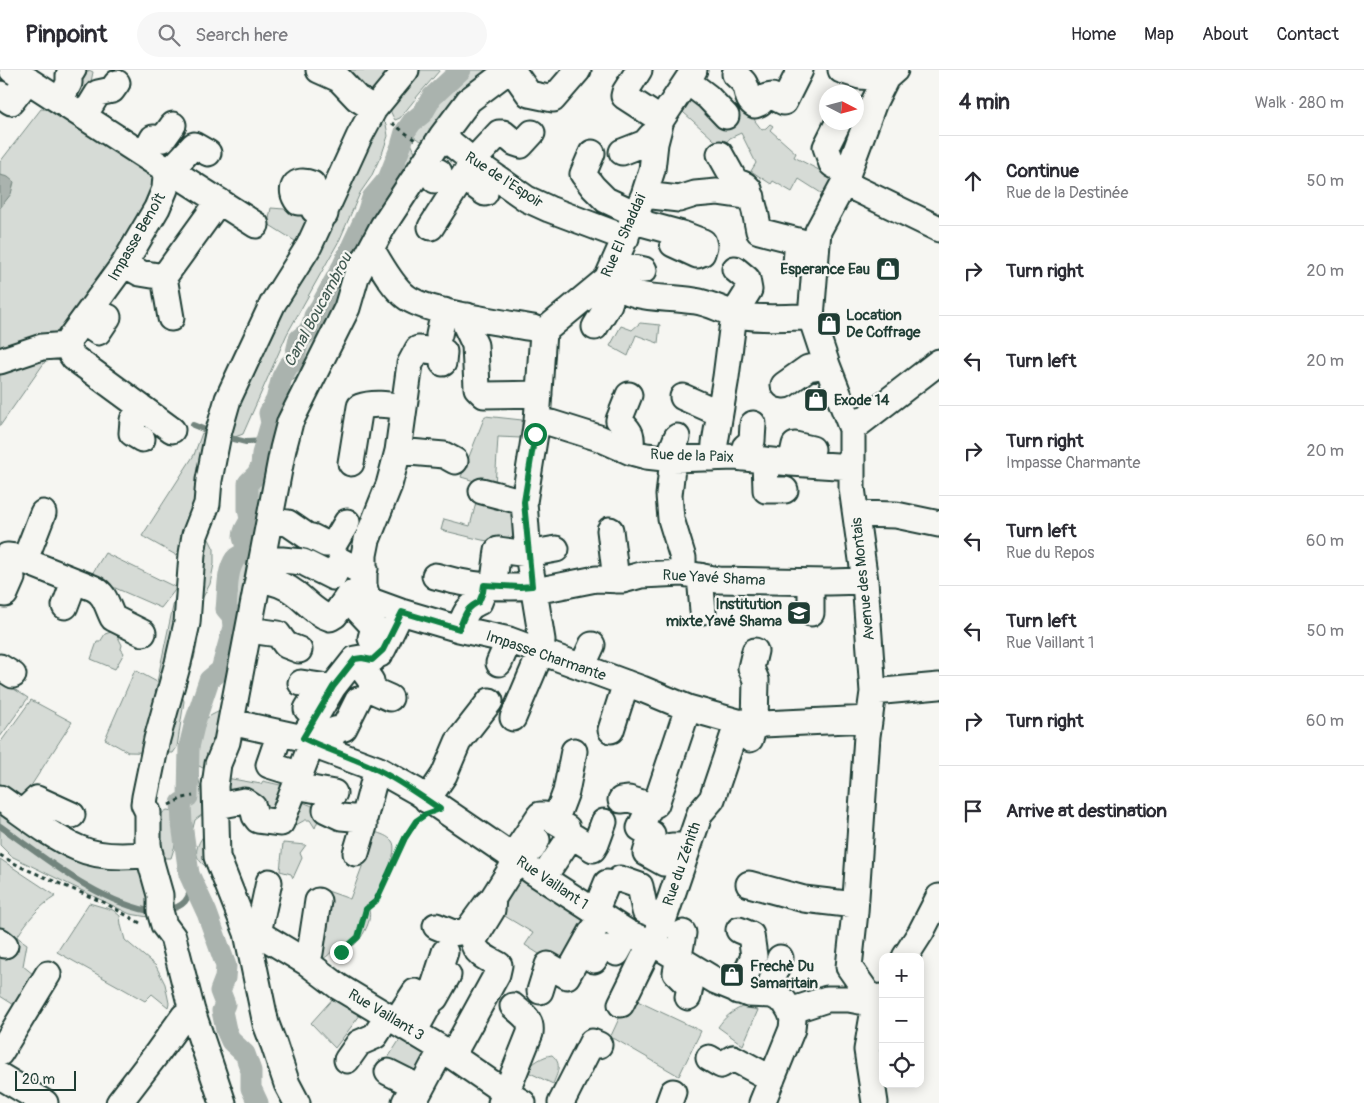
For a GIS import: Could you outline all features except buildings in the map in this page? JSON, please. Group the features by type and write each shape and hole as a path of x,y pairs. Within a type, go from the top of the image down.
{"street":[{"path":"60,101 69,84 69,75 73,70"},
{"path":"215,1099 172,936 164,925 160,911 160,895 150,854 147,829 148,812 144,804 145,797 157,739 176,672 187,623 192,554 196,535 207,504 209,480 218,434 228,399 273,304 309,246 317,208 374,110 406,70"},
{"path":"508,71 529,94 553,99 578,70"},
{"path":"622,152 645,143 652,130 620,93 639,70"},
{"path":"841,70 860,76 890,74"},
{"path":"492,106 500,91 509,87 508,71"},
{"path":"297,1103 287,1084 266,1024 252,933 217,857 215,822 218,764 228,742 290,422 347,308 356,277 383,226 433,158 469,100 508,71"},
{"path":"335,73 357,98 374,110"},
{"path":"735,74 744,84 751,103 755,105 766,97 772,96 784,102 807,73"},
{"name":"Avenue des Montais","path":"864,112 890,74"},
{"path":"11,103 20,75"},
{"name":"Impasse Benoît","path":"20,75 144,154 162,167 166,175 165,189 157,208 124,264 89,332"},
{"path":"692,82 726,116"},
{"name":"Rue El Shaddaï","path":"543,332 612,276 652,170 652,130 692,82"},
{"path":"84,116 98,93 112,90 117,83"},
{"path":"144,154 153,138 163,139 173,125"},
{"path":"834,130 826,147 832,164 846,178 939,229"},
{"name":"Avenue des Montais","path":"859,130 846,178 818,231 810,253 811,317 827,365 852,428 852,488 866,580 873,692 848,967 879,998"},
{"path":"431,227 474,179 500,132 515,143 521,144 532,133"},
{"path":"166,175 194,145 208,153"},
{"path":"592,153 582,174 606,200 640,204 679,200 695,194 717,192 751,195"},
{"path":"720,154 735,180 745,184 751,195 759,231 806,242 810,253"},
{"name":"Rue de l'Espoir","path":"433,158 474,179 626,238"},
{"path":"166,175 178,175 256,225"},
{"path":"573,218 576,209 591,196"},
{"path":"171,318 164,277 219,201"},
{"path":"640,204 644,224 689,236 703,242 704,246 702,254 697,255 673,244"},
{"path":"371,249 394,283 406,296 415,302 455,313 534,328 543,332 539,394 529,429 524,502 528,554 542,640 541,652 513,718"},
{"path":"124,264 140,273 164,277"},
{"path":"595,327 609,304 612,276 624,266 644,270"},
{"path":"714,458 734,314 749,290 747,279 735,268"},
{"path":"612,276 621,290 641,296 695,301 713,305 734,314 775,307 811,317"},
{"path":"439,335 455,313"},
{"path":"455,313 466,326 475,345 477,388 484,395 539,394"},
{"path":"0,361 89,332"},
{"path":"89,332 69,353 172,430"},
{"path":"261,570 270,581 294,592 320,614 330,618 335,615 364,578 364,555 380,483 398,451 397,416 410,364 418,349 444,352 443,363"},
{"path":"852,428 939,362"},
{"path":"784,385 808,368 827,365"},
{"path":"629,395 619,420 630,432 633,440 631,452"},
{"path":"683,397 710,409 720,410"},
{"path":"351,463 360,406 387,404 397,416"},
{"path":"141,408 133,420 132,433 142,439"},
{"name":"Rue de la Paix","path":"529,429 550,423 599,438 631,452 675,448 714,458 754,459 852,467"},
{"path":"753,424 752,441 745,447 754,459 766,490 785,490"},
{"path":"790,463 795,445 812,449"},
{"path":"675,448 669,495 671,519 703,611"},
{"path":"398,451 444,455 455,461"},
{"path":"482,491 524,502"},
{"path":"43,513 6,566 71,575 100,592 105,598 113,618 142,633"},
{"path":"856,514 896,515 939,524"},
{"path":"270,522 288,523 307,536 326,544 334,544 347,522"},
{"path":"610,530 616,580"},
{"path":"459,629 467,610 470,606 479,602 483,592 480,580 498,550 528,554 556,549"},
{"path":"261,570 282,560 303,562 334,577 341,561 358,570 364,578"},
{"name":"Rue Yavé Shama","path":"435,576 534,588 596,579 623,580 642,575 691,574 718,580 811,582 866,580"},
{"path":"64,606 71,575"},
{"name":"Impasse Charmante","path":"364,578 364,593 368,600 459,629 510,640 582,667 635,692 688,708 747,723 870,719"},
{"path":"811,582 811,612"},
{"path":"359,612 374,627 371,638 380,654"},
{"path":"345,662 362,658 372,660 380,654 402,612"},
{"path":"249,630 278,634 286,645 299,650"},
{"path":"499,663 510,640"},
{"path":"582,667 592,645"},
{"name":"Rue du Zénith","path":"621,1004 664,918 700,813 712,799 726,756 747,723 756,680 752,668 755,651"},
{"path":"345,662 371,681 372,690 390,698"},
{"path":"345,662 333,687 294,738 269,765 342,810 364,826 356,853"},
{"path":"216,800 244,801 253,807 258,820 281,823 292,779 294,738 299,722 321,686 301,683"},
{"path":"873,692 939,686"},
{"path":"611,730 635,692"},
{"path":"294,738 344,728 358,700"},
{"path":"434,804 458,742 490,701"},
{"path":"687,848 672,846 664,863 646,853 652,834 640,828 688,708"},
{"name":"Rue Vaillant 1","path":"231,722 294,738 376,769 416,791 543,878 628,933 652,943 738,992 772,995 784,1002 790,1011"},
{"path":"543,878 562,830 564,798 574,751"},
{"path":"342,810 376,769"},
{"path":"621,800 629,799 652,806 656,804 652,795"},
{"path":"0,798 79,849 111,855 131,856 150,854"},
{"path":"22,813 37,800 72,815"},
{"path":"436,926 453,933 467,931 493,898 540,815 545,815 562,830 593,849 604,822"},
{"path":"515,858 532,849 537,840"},
{"path":"540,991 548,965 566,976 591,934 613,881 640,886 645,911 664,918"},
{"path":"252,933 269,882"},
{"path":"749,884 804,899 855,905"},
{"path":"908,953 939,897"},
{"path":"388,1072 412,1084 412,1089 405,1102 417,1101 497,974 499,965 478,953 474,948 473,941 492,910 493,898"},
{"path":"306,962 310,953 318,901"},
{"path":"738,992 754,956 751,935 739,930"},
{"name":"Rue Vaillant 3","path":"252,933 306,962 330,980 356,984 399,1023 447,1052 510,1100"},
{"path":"594,960 601,948 608,948 617,953 628,933"},
{"path":"683,933 680,959 676,973 690,987 688,997"},
{"path":"765,994 770,986 780,958"},
{"path":"347,1060 359,1043 399,1023 423,997 435,998 447,963"},
{"path":"45,1103 0,1071 48,974"},
{"path":"762,1103 792,1029 793,1020 790,1011 827,999 879,998 867,1050 875,1103"},
{"path":"510,1100 531,1026 527,1018 513,1006"},
{"path":"119,1103 184,1016 192,1012"},
{"path":"560,1103 592,1042 598,1044"},
{"path":"710,1058 721,1065 733,1058 772,1079"},
{"path":"560,1103 555,1094 568,1062"}],"path":[{"path":"374,110 433,158"},
{"path":"148,812 183,798 199,795 216,800"},
{"path":"330,980 336,956 358,937 366,909 376,901 405,838 416,821 426,814 434,804"},
{"path":"0,855 21,867 105,903 147,926"}],"shaded area":[{"path":"89,70 93,72 86,107 70,97"},
{"path":"349,70 398,70 373,96 348,78"},
{"path":"412,70 440,70 400,118 395,120 391,113 391,99"},
{"path":"460,70 499,70 428,142 417,139 412,135 407,125 431,96"},
{"path":"696,88 736,112 740,109 742,101 754,115 755,121 762,130 770,124 773,126 770,130 796,153 794,157 838,180 829,198 799,179 792,192 773,181 771,184 751,171 756,163 741,133 730,138 722,147 683,112"},
{"path":"41,109 61,110 155,173 159,186 92,300 80,302 59,334 0,352 0,162"},
{"path":"381,119 386,124 388,136 371,177 360,193 340,239 287,334 243,434 235,437 226,434 263,307 295,241 268,224 271,208 284,209 305,217"},
{"path":"402,142 411,143 416,154 368,236 357,234 356,227 373,203 377,188"},
{"path":"0,175 8,177 14,182 11,194 0,208"},
{"path":"352,253 355,263 340,291 337,283 339,268 344,255"},
{"path":"321,312 324,316 324,327 302,375 291,381 286,379 305,331 315,316"},
{"path":"640,323 660,325 658,343 636,335 628,356 610,346 621,326 632,330"},
{"path":"49,356 0,426 0,375 25,363"},
{"path":"284,393 290,401 229,668 220,669 216,667 237,594 237,559 243,553 244,516 249,491 273,399"},
{"path":"485,416 522,420 521,438 498,437 495,487 461,477"},
{"path":"202,433 214,437 194,530 209,539 214,549 214,564 210,584 202,599 196,629 197,644 194,659 187,668 181,694 184,701 177,747 173,753 128,752 105,739 135,670 157,682 183,559 142,536 194,455"},
{"path":"478,495 514,506 518,546 441,530 444,519 470,526"},
{"path":"105,553 175,587 175,590 161,608 90,577"},
{"path":"111,632 117,635 124,653 115,669 91,659 97,642 100,642 105,634"},
{"path":"0,680 28,698 0,737"},
{"path":"31,700 72,722 20,803 0,790 0,743"},
{"path":"220,711 224,714 210,762 203,768 191,762 186,756 190,740 200,723"},
{"path":"191,772 198,775 204,805 203,814 195,820 192,832 186,827 182,796 185,780"},
{"path":"226,778 261,784 263,781 293,788 281,819 250,819 228,816"},
{"path":"300,801 322,810 315,828 310,820 305,820 296,825 286,824"},
{"path":"0,804 137,865 157,907 148,917 130,914 11,856 0,845"},
{"path":"167,810 173,811 176,842 171,858 163,858 156,832 158,819"},
{"path":"375,832 386,836 392,841 394,852 376,896 372,902 366,905 370,915 364,932 354,945 344,946 338,944 324,958 311,959 322,889 350,899"},
{"path":"204,835 208,868 200,861 197,853 198,845"},
{"path":"283,843 306,845 300,853 302,858 293,878 291,874 280,871"},
{"path":"0,859 56,896 34,914 17,937 27,944 23,966 38,978 19,1008 0,996"},
{"path":"519,871 589,916 564,970 525,945 533,933 498,912"},
{"path":"89,903 113,910 120,916 125,940 156,966 165,984 169,1003 168,1007 152,994 145,1001 57,952"},
{"path":"336,995 364,1010 335,1048 311,1023"},
{"path":"629,997 701,1031 679,1076 615,1039 610,1038"},
{"path":"742,1007 758,1010 743,1045 718,1027 729,1015"},
{"path":"404,1033 428,1047 421,1077 386,1061"},
{"path":"552,1055 558,1065 553,1084 526,1071 538,1060"}],"waterway":[{"name":"Canal Boucambrou","path":"188,797 189,747 195,722 209,680 221,670 233,627 232,616 226,609 228,583 232,564 246,550 243,537 250,519 248,483 257,474 261,466 262,454 271,423 269,413 276,400 282,377 288,366 294,361 299,339 307,333 312,325 314,316 343,265 372,198 388,179 405,132 412,122 423,113 432,97 461,70"},
{"path":"193,425 213,433"},
{"path":"222,436 246,442 266,441"},
{"name":"Canal Boucambrou","path":"181,803 189,874 207,913 226,966 225,978 220,991 225,1004 222,1011 226,1030 231,1041 245,1054 251,1071 251,1088 258,1103"},
{"path":"0,826 54,865 94,890 114,900 155,912"},
{"path":"165,910 172,909 185,902 190,893 192,881"}],"place":[{"name":"Esperance Eau","path":"888,269"},
{"name":"Location De Coffrage","path":"829,324"},
{"name":"Exode 14","path":"816,400"},
{"name":"Institution mixte Yavé Shama","path":"799,613"},
{"name":"Frechè Du Samaritain","path":"732,975"}],"route":[{"path":"341,952 358,937 364,912 376,901 405,838 416,821 426,814 440,809 416,791 376,769 326,750 303,738 333,687 355,659 372,660 380,654 402,612 459,629 467,610 470,606 479,602 484,585 532,586 524,502 535,434"}]}
